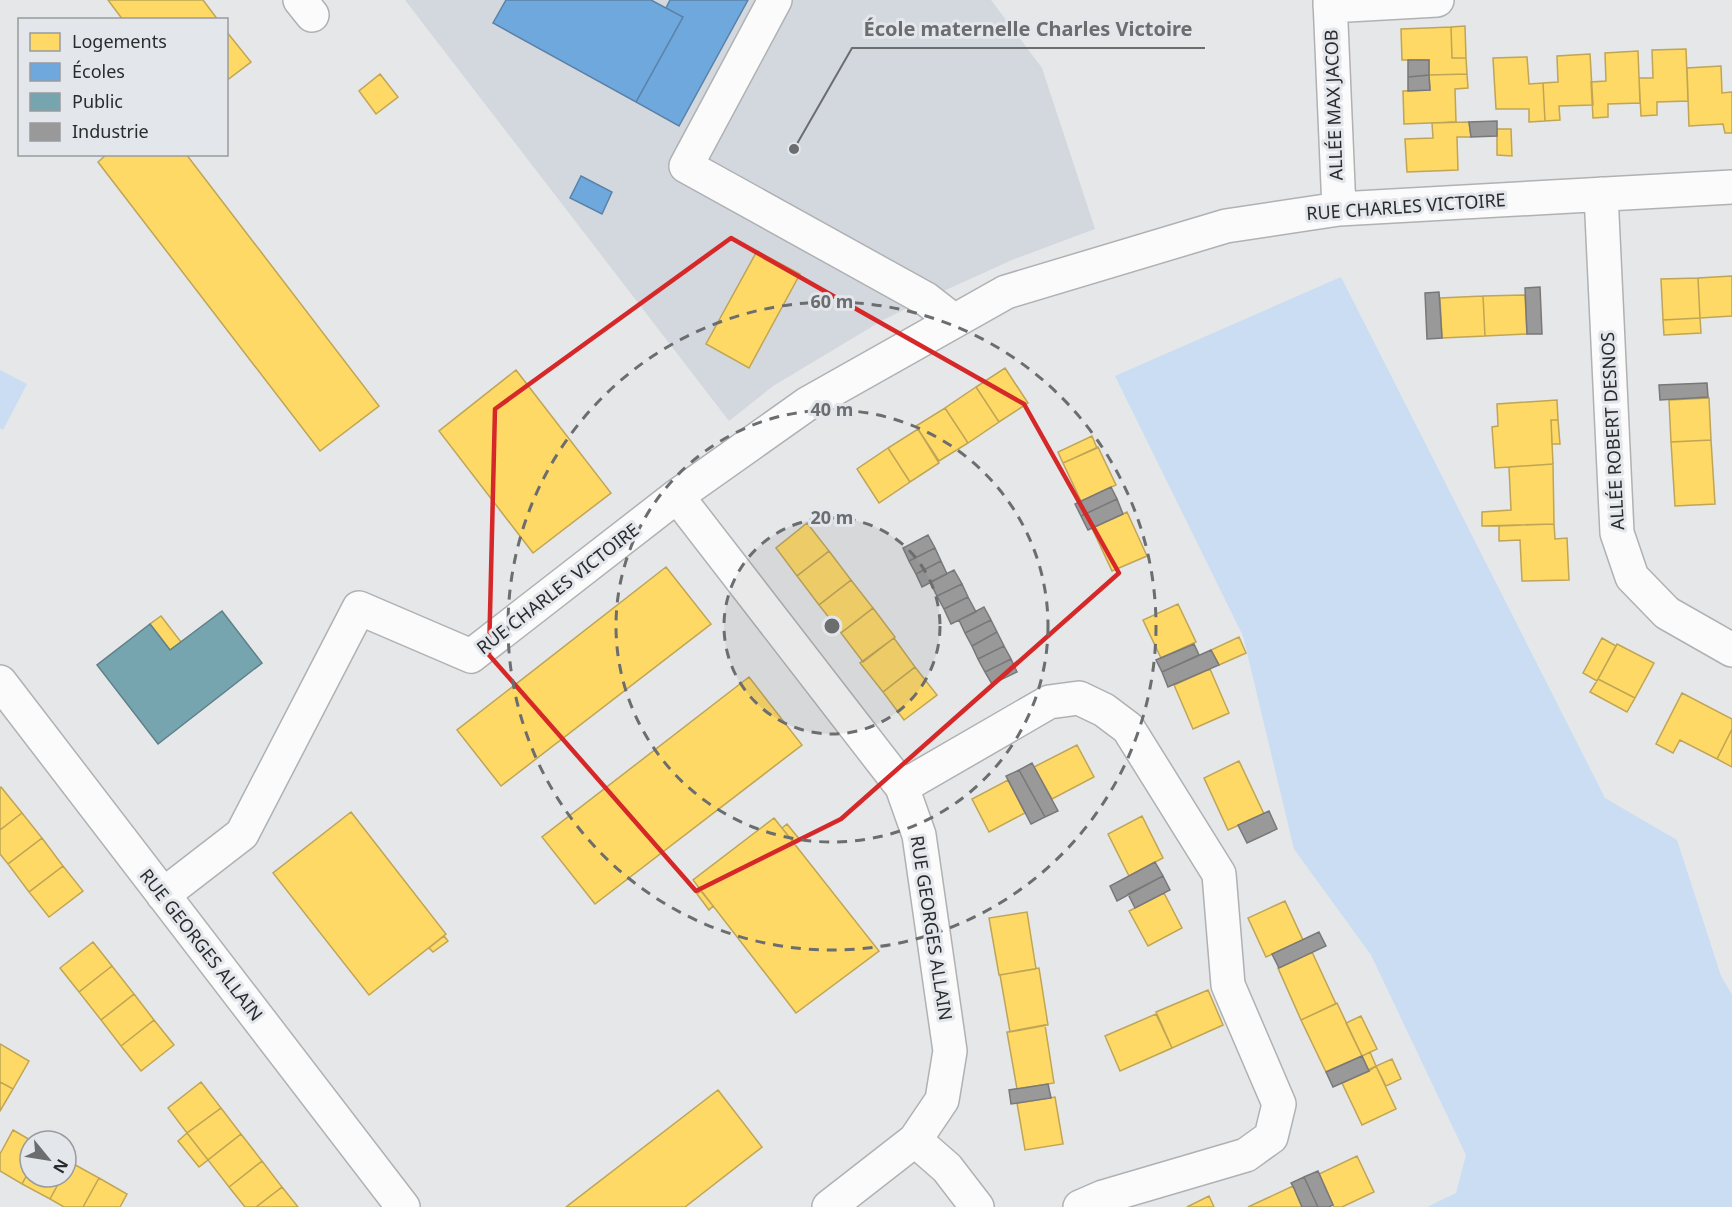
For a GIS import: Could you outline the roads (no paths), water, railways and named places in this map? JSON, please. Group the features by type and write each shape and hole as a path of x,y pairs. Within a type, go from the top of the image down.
{"street":[{"path":"775,0 686,166 926,298 953,320"},
{"path":"1330,3 1437,0"},
{"name":"ALLÉE MAX JACOB","path":"1330,3 1339,209"},
{"name":"RUE CHARLES VICTOIRE","path":"163,895 242,834 359,608 471,656 677,496 807,404 1006,292 1216,229 1339,209 1732,187"},
{"name":"ALLÉE ROBERT DESNOS","path":"1601,194 1617,533 1632,577 1667,613 1732,650"},
{"name":"RUE GEORGES ALLAIN","path":"677,496 902,787 919,835 950,1051 942,1100 915,1140 829,1207"},
{"name":"RUE GEORGES ALLAIN","path":"0,682 402,1207"},
{"path":"902,787 1048,702 1079,698 1104,710 1128,728 1219,874 1228,985 1279,1104 1271,1137 1246,1155 1103,1197 1080,1207"},
{"path":"915,1140 947,1168 977,1207"}],"place":[{"name":"École maternelle Charles Victoire","path":"794,149"}]}
